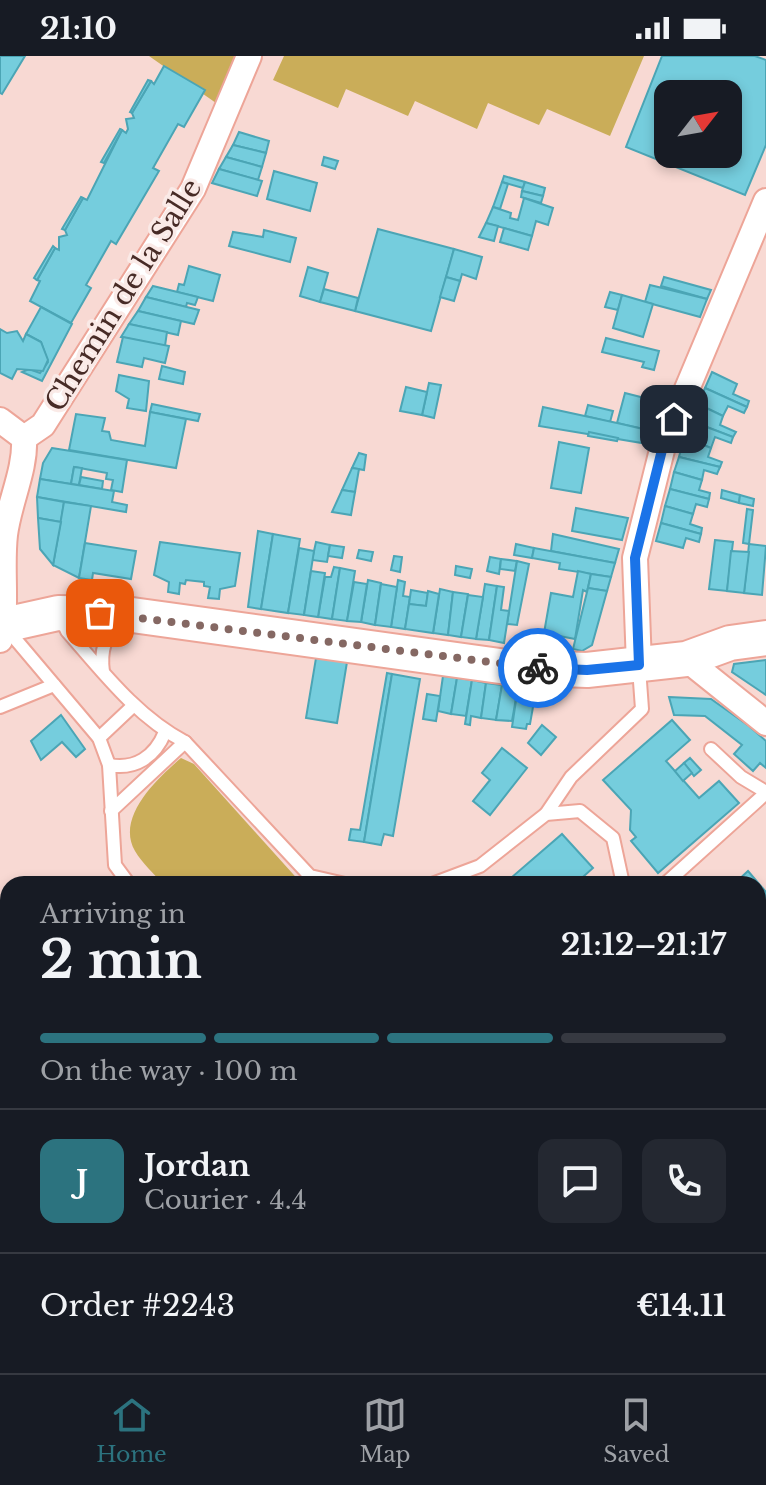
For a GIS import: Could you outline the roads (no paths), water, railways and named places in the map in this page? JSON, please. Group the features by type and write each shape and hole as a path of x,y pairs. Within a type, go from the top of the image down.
{"street":[{"name":"Chemin de la Salle","path":"24,438 43,425 193,189 249,56"},
{"path":"639,665 635,558 663,446 766,201"},
{"path":"0,420 24,438 25,456 15,483 5,536 1,631 58,613 125,614 507,667 587,670 686,659 730,643 766,638"},
{"path":"686,659 766,723"}],"lane":[{"path":"58,613 67,631 134,705 165,732 185,742 310,876"},
{"path":"103,672 100,653 108,633 125,614"},
{"path":"1,631 54,685 99,738 109,765 115,865 123,876"},
{"path":"453,876 480,866 546,814 571,777 642,709 639,665"},
{"path":"0,707 54,685"},
{"path":"99,738 134,705"},
{"path":"109,765 126,768 142,761 159,746 165,732"},
{"path":"111,811 185,742"},
{"path":"674,876 766,792 741,777 711,749"},
{"path":"546,814 580,811 613,838 621,876"}]}
